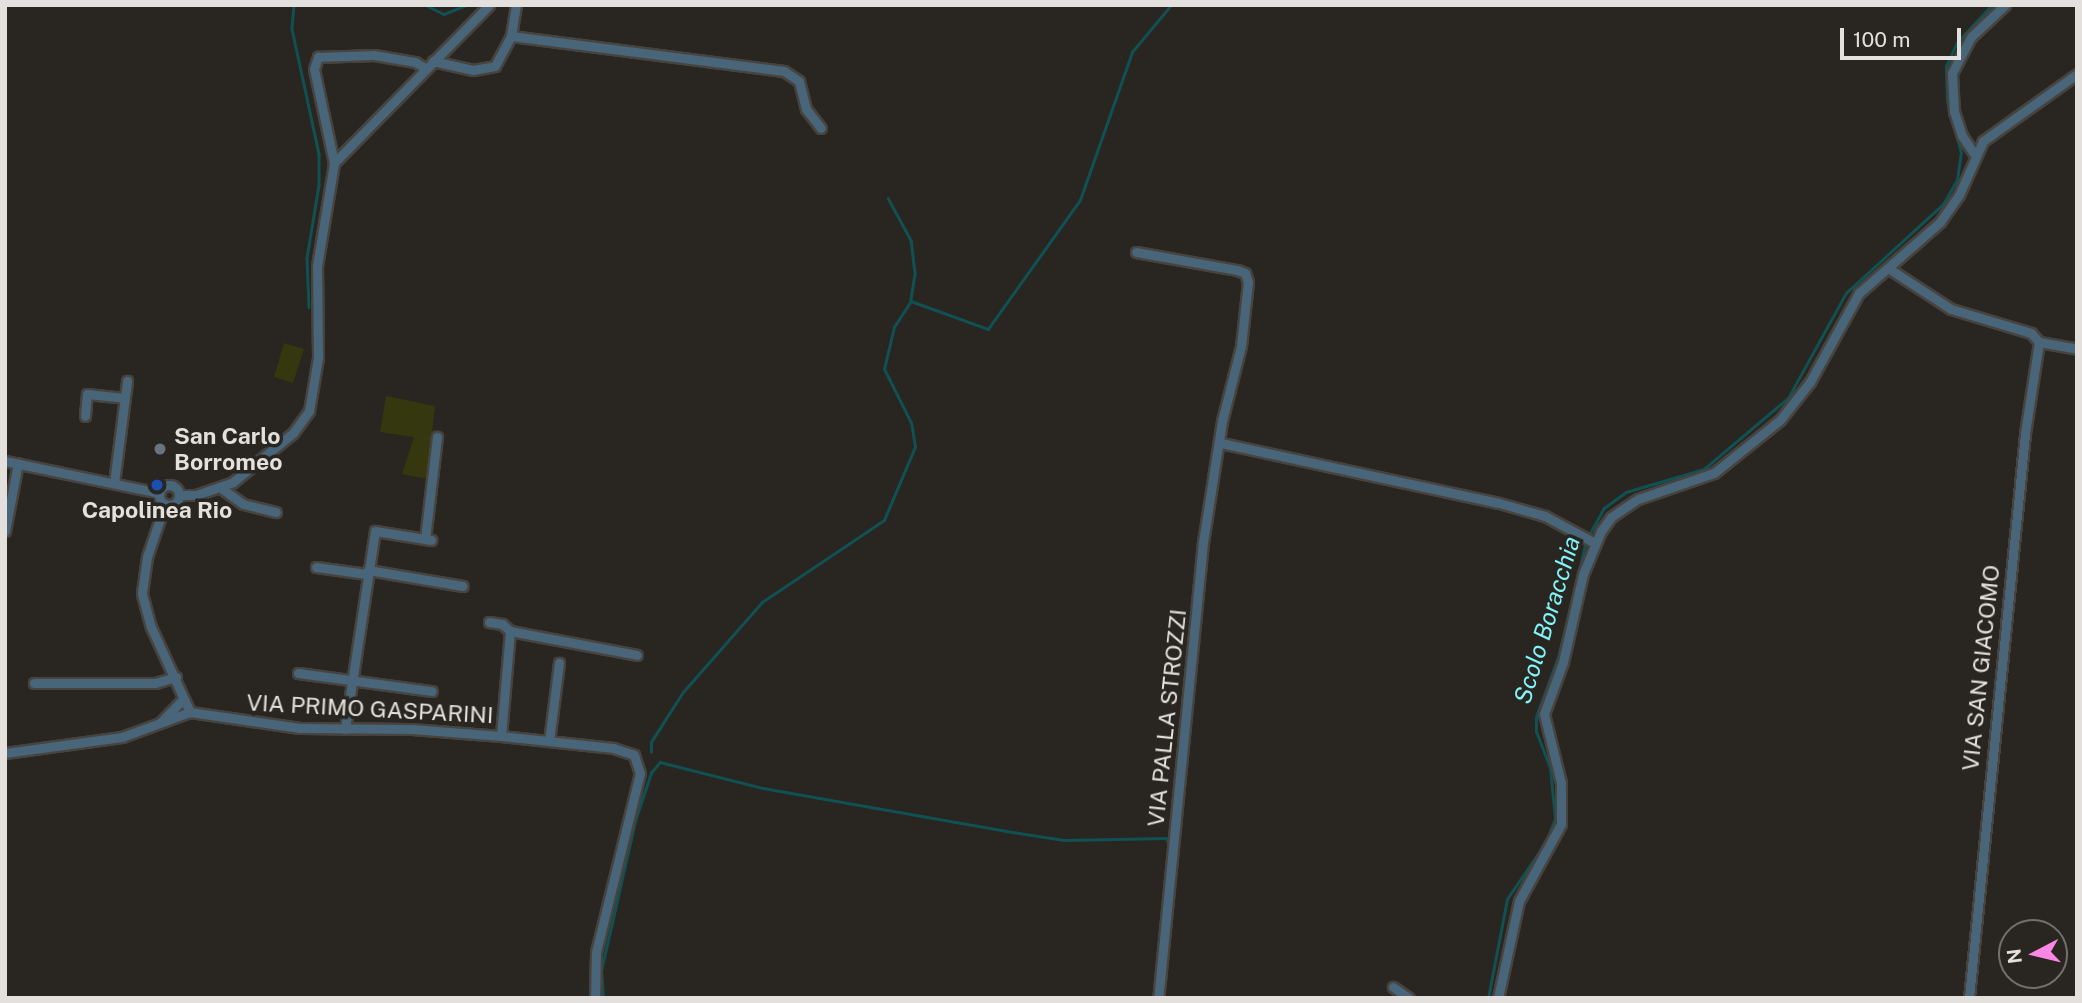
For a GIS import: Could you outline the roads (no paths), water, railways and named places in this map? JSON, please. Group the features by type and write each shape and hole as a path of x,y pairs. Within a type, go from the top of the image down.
{"street":[{"path":"334,163 489,5"},
{"path":"433,61 485,71 501,60 511,36 516,5"},
{"path":"1975,155 1962,136 1954,112 1952,73 1971,37 2005,5"},
{"path":"511,36 784,71 799,81 806,108 821,128"},
{"path":"165,504 174,503 179,495 221,488 263,461 309,411 318,358 317,266 334,163 314,69 318,57 374,55 425,68"},
{"path":"1498,998 1519,901 1561,824 1561,783 1544,714 1588,539 1623,507 1701,481 1780,420 1810,382 1848,308 1940,222 1959,195 1983,141 2077,74"},
{"name":"VIA PALLA STROZZI","path":"1136,252 1237,270 1248,277 1241,346 1222,421 1221,443 1203,542 1158,998"},
{"path":"1888,268 1951,309 2031,333 2039,342 2077,349"},
{"name":"VIA SAN GIACOMO","path":"1969,998 2025,434 2039,342"},
{"path":"114,483 127,381"},
{"path":"85,416 85,392 124,398"},
{"path":"345,729 375,531 428,539 438,437"},
{"path":"1221,443 1459,493 1545,516 1588,539"},
{"path":"5,461 160,492 172,485 179,495"},
{"path":"5,531 18,463"},
{"path":"221,488 243,504 276,512"},
{"path":"5,753 122,737 190,712 181,701 176,677 151,627 142,594 147,557 165,504 160,492"},
{"path":"316,567 463,586"},
{"path":"489,622 502,624 510,631 637,655"},
{"path":"501,736 510,631"},
{"path":"549,741 559,663"},
{"path":"298,673 432,691"},
{"path":"34,683 155,683 176,677"},
{"path":"158,725 181,701"},
{"name":"VIA PRIMO GASPARINI","path":"190,712 272,725 501,736 626,751 639,764 596,952 595,998"},
{"path":"1393,987 1409,998"}],"waterway":[{"path":"294,5 292,29 319,154 319,185 307,258 309,307"},
{"path":"426,5 444,14 466,5"},
{"path":"651,752 651,742 683,692 762,602 884,520 915,447 911,423 884,369 894,327 911,301 988,329 1080,200 1132,52 1171,5"},
{"name":"Scolo Boracchia","path":"1589,535 1604,508 1626,492 1704,469 1788,398 1846,293 1943,204 1957,180 1961,153 1947,101 1946,66 1957,42 1992,5"},
{"path":"888,198 911,240 915,274 911,300"},
{"name":"Scolo Boracchia","path":"1488,998 1507,899 1546,842 1555,819 1550,768 1536,732 1536,717 1558,657 1586,541"},
{"path":"603,998 601,971 635,821 651,773 660,762 763,788 1006,831 1065,840 1166,838 1170,845"}],"place":[{"name":"San Carlo Borromeo","path":"160,449"},
{"name":"Capolinea Rio","path":"157,485"}]}
